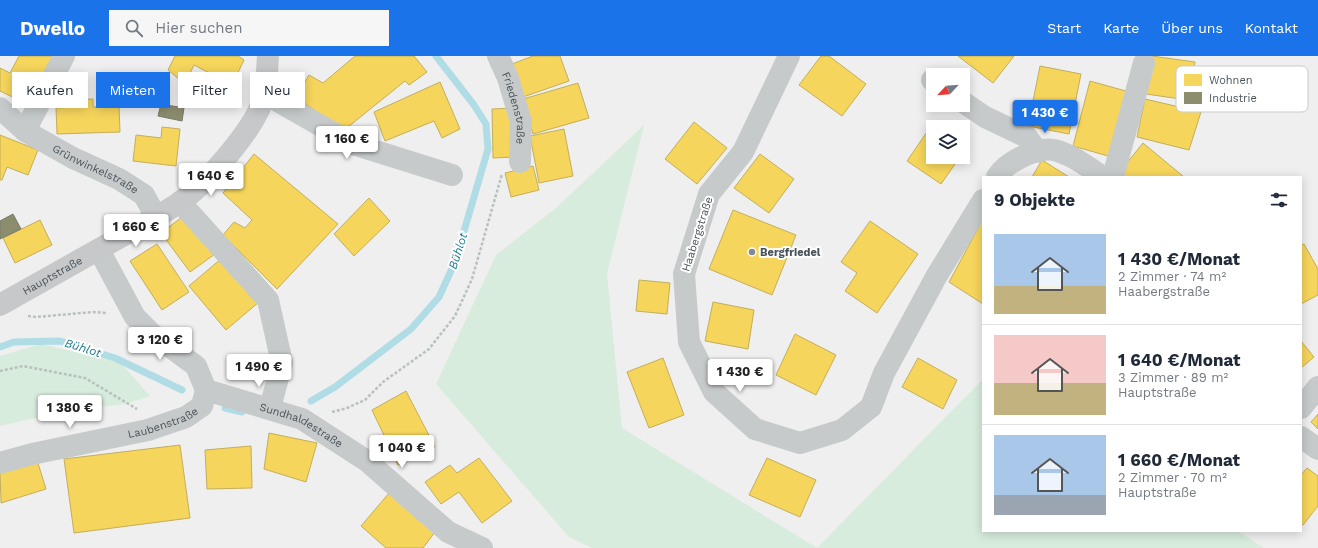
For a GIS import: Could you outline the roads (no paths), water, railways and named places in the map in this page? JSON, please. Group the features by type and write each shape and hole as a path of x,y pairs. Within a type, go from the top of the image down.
{"main road":[{"name":"Hauptstraße","path":"267,72 268,56"},
{"name":"Hauptstraße","path":"0,305 99,250 180,202 218,165 236,144 252,123 259,108"}],"street":[{"path":"26,131 64,56"},
{"name":"Friedenstraße","path":"498,56 508,78 521,122 520,162"},
{"name":"Haabergstraße","path":"789,56 744,152 709,194 684,274 689,342 714,392 755,429 800,443 842,430 871,407 884,373 936,277 982,202"},
{"path":"1113,176 1144,63"},
{"path":"970,107 985,117 1027,137 1038,152"},
{"name":"Grünwinkelstraße","path":"0,108 26,131 73,158 119,179 144,195 156,217"},
{"path":"290,108 353,144 452,175"},
{"path":"998,176 1000,171 1023,154 1053,150 1079,161 1102,176"},
{"path":"180,202 268,300 282,363 270,408"},
{"path":"99,250 135,317 151,333 196,366 206,390"},
{"path":"1302,407 1318,387"},
{"name":"Sundhaldestraße","path":"206,390 270,408 302,419 367,461 448,532 482,548"},
{"name":"Laubenstraße","path":"0,463 32,454 148,430 186,417 202,406 206,390"},
{"path":"1302,437 1318,449"}],"waterway":[{"name":"Bühlot","path":"311,401 335,387 411,329 439,297 455,262 488,149 486,124 474,105 436,56"},
{"name":"Bühlot","path":"0,347 14,342 60,341 115,358 182,390"},
{"name":"Bühlot","path":"225,408 242,412"}],"place":[{"name":"Bergfriedel","path":"752,252"}]}
